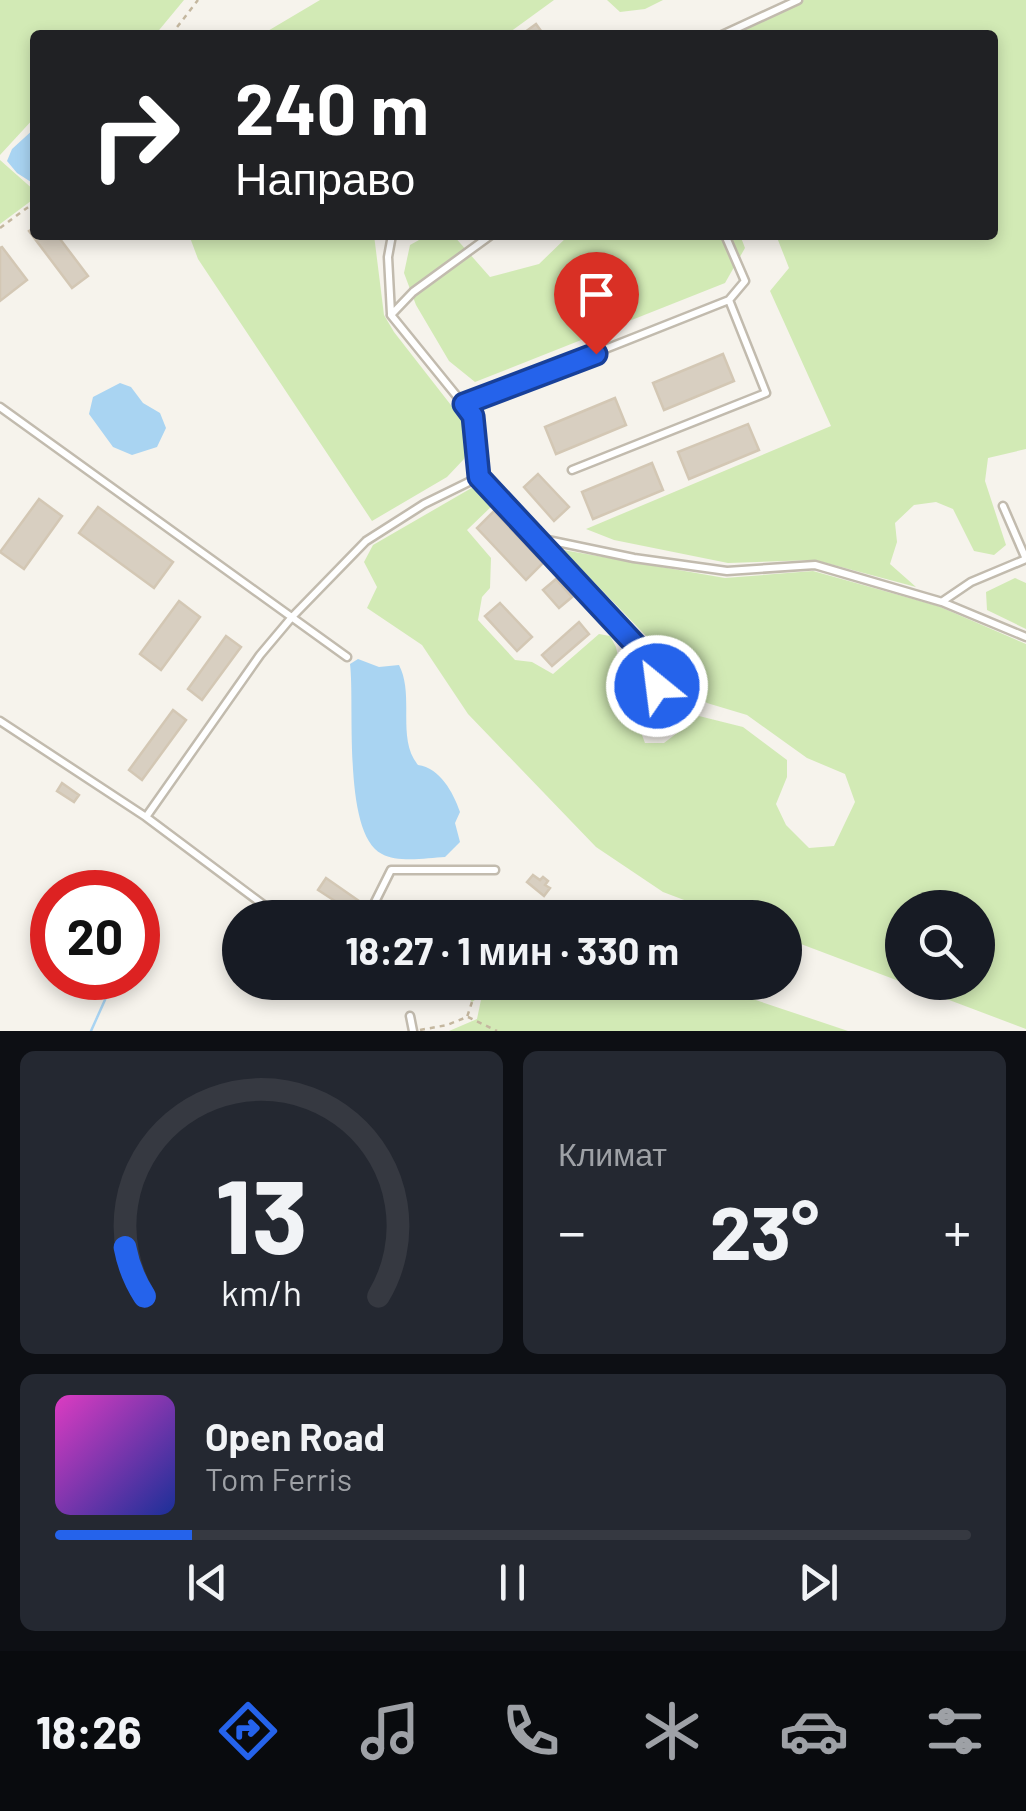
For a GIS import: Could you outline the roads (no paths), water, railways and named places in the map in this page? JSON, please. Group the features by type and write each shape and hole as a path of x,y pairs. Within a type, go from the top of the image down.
{"lane":[{"path":"733,30 798,0"},
{"path":"391,240 388,256 391,315 473,416 479,477 643,653 671,718"},
{"path":"391,315 412,292 484,240"},
{"path":"464,404 730,300 744,281 727,240"},
{"path":"572,470 766,393 730,300"},
{"path":"0,407 346,657"},
{"path":"146,817 260,655 366,541 424,504 479,477"},
{"path":"942,602 971,582 1026,559 1004,506"},
{"path":"537,537 634,558 727,571 815,565 942,602 1026,637"},
{"path":"0,720 146,817 257,900"},
{"path":"376,900 391,870 495,870"},
{"path":"410,1016 414,1031"}],"water":[{"path":"30,133 30,181 7,161 12,149"},
{"path":"120,383 131,387 143,403 160,413 166,428 157,447 132,455 113,447 89,414 93,397"},
{"path":"358,659 379,667 399,665 406,690 412,754 418,765 445,782 460,812 455,823 460,842 445,857 396,858 382,854 369,842 361,822 353,767 350,664"}],"waterway":[{"path":"91,1031 105,1000"}]}
